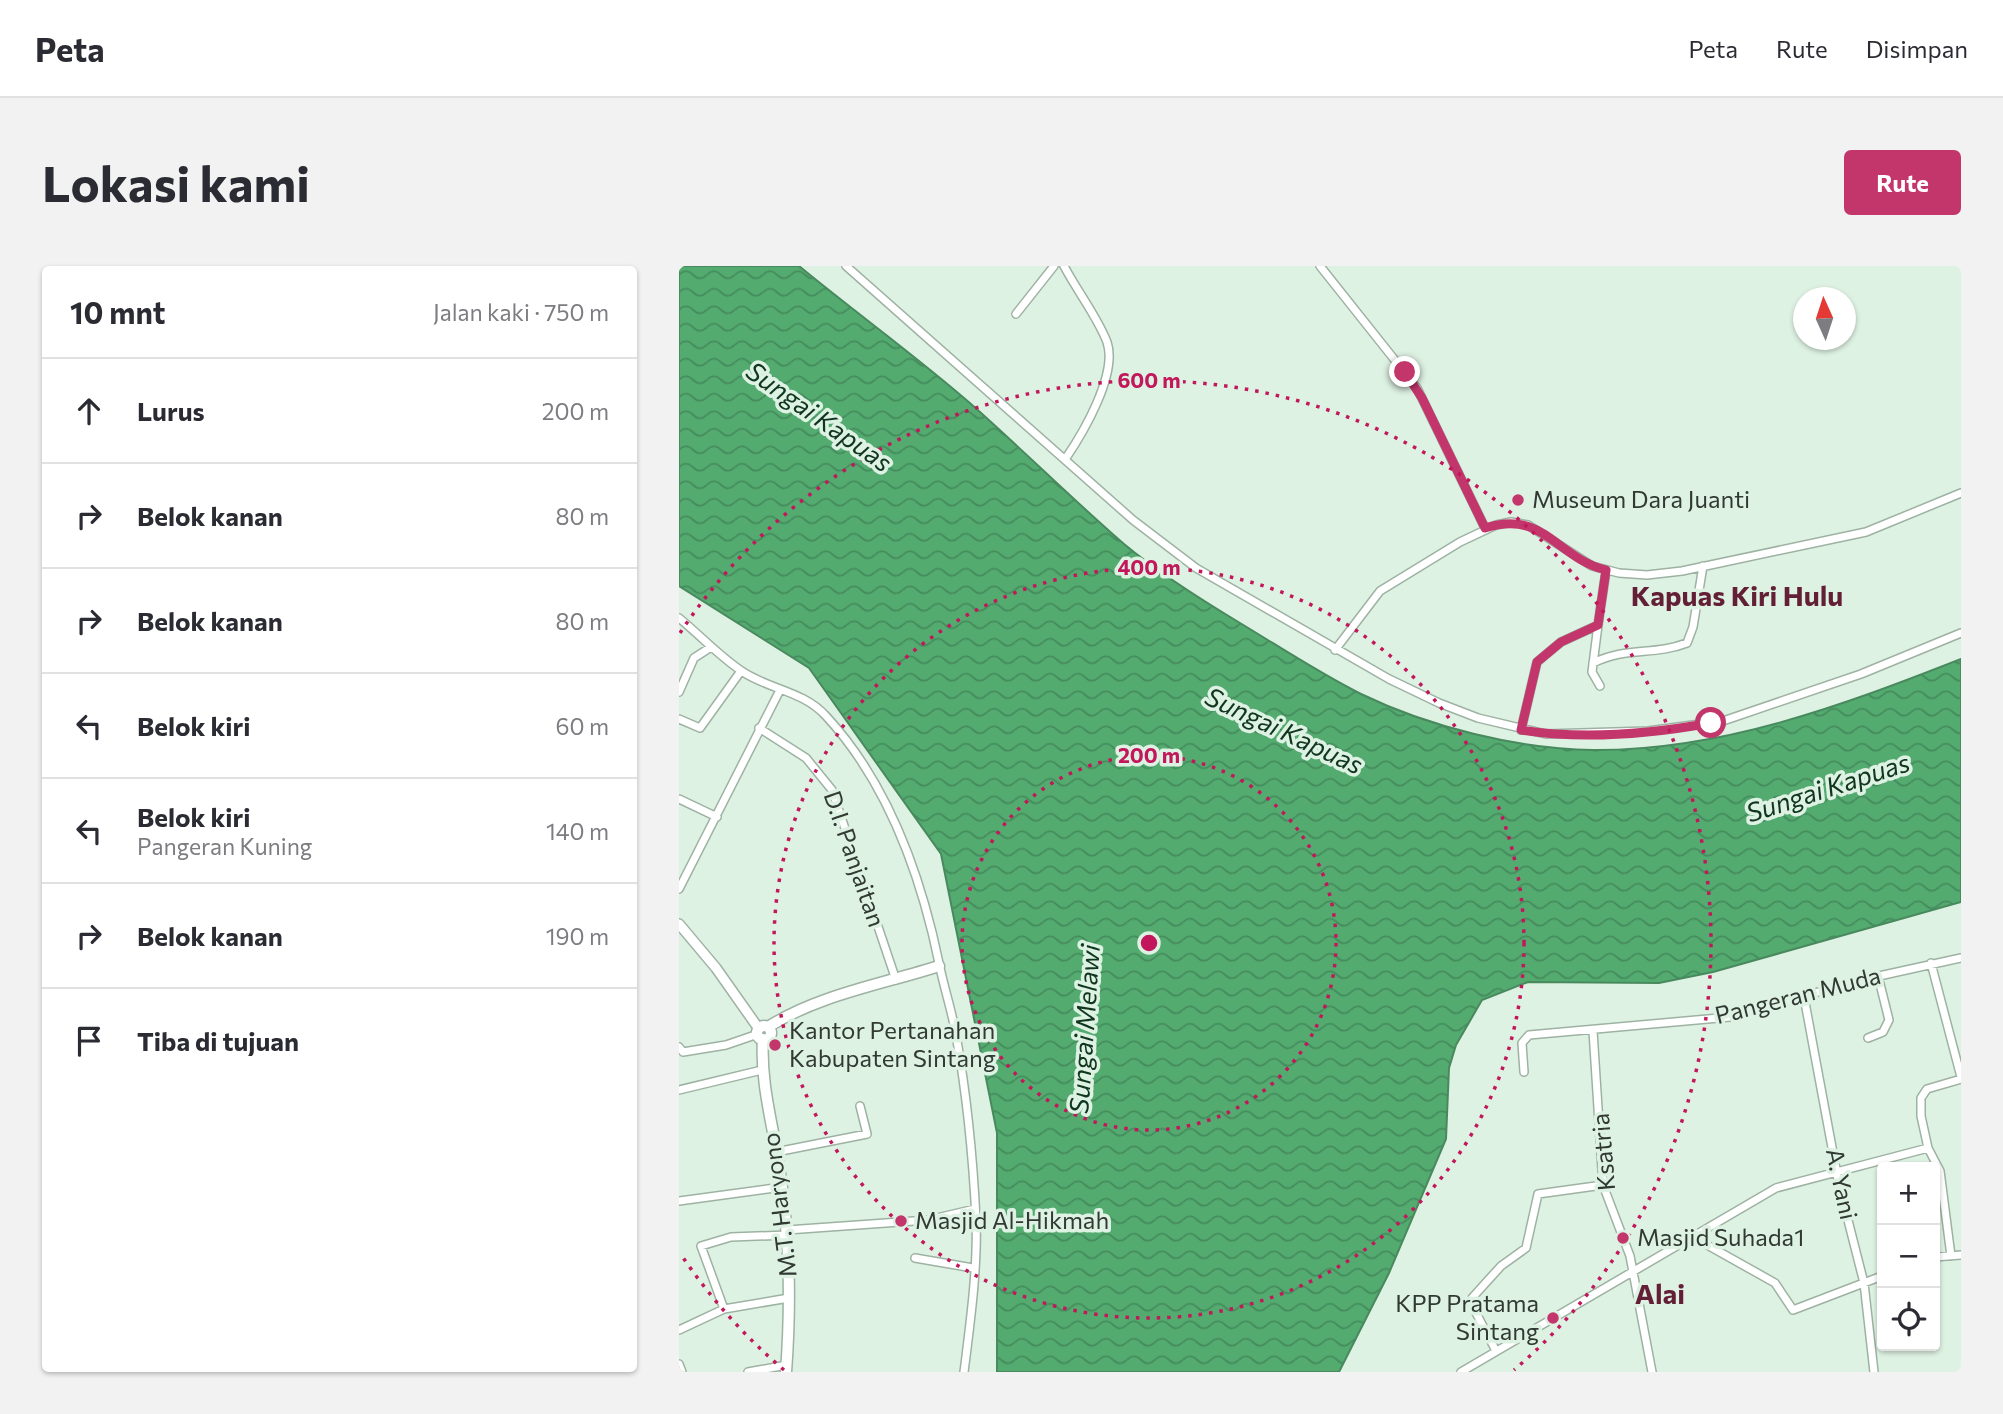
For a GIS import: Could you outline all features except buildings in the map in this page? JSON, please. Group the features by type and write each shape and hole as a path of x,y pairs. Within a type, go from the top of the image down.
{"highway":[{"path":"762,1032 802,1009 939,966"},
{"name":"M.T. Haryono","path":"762,1032 762,1070 787,1232 789,1298 786,1369"}],"main road":[{"path":"679,924 716,968 762,1032"}],"street":[{"path":"846,266 1133,520 1196,568 1335,650 1439,703 1521,730 1546,734 1605,734 1723,721 1861,674 1961,633"},
{"path":"1016,314 1054,266"},
{"path":"1064,266 1104,337 1109,355 1095,407 1066,458"},
{"path":"1319,266 1417,388 1485,528"},
{"path":"1335,650 1352,624 1380,591 1485,528 1511,522 1528,524 1570,555 1606,570 1647,575 1866,532 1961,493"},
{"path":"1593,663 1615,652 1671,649 1687,642 1693,627 1703,566"},
{"path":"1600,687 1593,676 1593,663 1606,570"},
{"path":"679,618 741,671 780,690 801,695 826,716 840,732 878,791 913,867 927,909 956,1035 973,1165 973,1268 964,1372"},
{"path":"1521,730 1537,662 1561,642 1598,625"},
{"path":"679,692 694,658 708,644"},
{"path":"679,719 697,728 702,726 741,671"},
{"path":"679,890 780,690"},
{"name":"D.I. Panjaitan","path":"759,728 806,758 832,790 896,980"},
{"path":"679,799 717,817"},
{"name":"Pangeran Muda","path":"1524,1072 1522,1048 1525,1038 1536,1034 1730,1017 1878,976 1961,958"},
{"path":"1931,963 1961,1078 1927,1089 1921,1098 1921,1116 1928,1148 1940,1171 1951,1256"},
{"path":"1868,1038 1883,1032 1889,1020 1878,976"},
{"name":"A. Yani","path":"1804,997 1837,1171 1864,1283 1874,1372"},
{"name":"Ksatria","path":"1593,1031 1603,1185 1634,1268 1652,1372"},
{"path":"679,1047 683,1052 699,1051 762,1032"},
{"path":"679,1090 762,1070"},
{"path":"776,1152 867,1134 860,1106"},
{"path":"1461,1372 1634,1268 1776,1188 1928,1148"},
{"path":"1496,1351 1474,1308 1472,1298 1501,1266 1526,1248 1538,1194 1603,1185"},
{"path":"679,1201 782,1186"},
{"path":"724,1309 701,1245 731,1237 928,1220 975,1209"},
{"path":"1693,1237 1775,1283 1793,1310 1877,1278"},
{"path":"1940,1257 1961,1255"},
{"path":"915,1258 973,1268"},
{"path":"679,1329 724,1309 789,1298"},
{"path":"679,1364 682,1372"},
{"path":"748,1372 786,1369"}],"water":[{"path":"679,266 799,266 950,386 1085,510 1166,576 1345,686 1415,717 1505,741 1564,749 1641,748 1688,743 1781,722 1872,693 1961,659 1961,902 1713,972 1659,983 1528,982 1482,1000 1456,1045 1449,1068 1446,1139 1389,1273 1339,1372 997,1372 997,1133 941,854 809,668 679,586"}],"place":[{"name":"Museum Dara Juanti","path":"1518,500"},
{"name":"Kantor Pertanahan Kabupaten Sintang","path":"775,1045"},
{"name":"Masjid Al-Hikmah","path":"901,1221"},
{"name":"Masjid Suhada1","path":"1623,1238"},
{"name":"KPP Pratama Sintang","path":"1553,1318"}],"district":[{"name":"Kapuas Kiri Hulu","path":"1737,596"},
{"name":"Alai","path":"1660,1294"}],"route":[{"path":"1405,372 1417,388 1485,528 1511,522 1528,524 1570,555 1606,570 1598,625 1578,631 1552,648 1537,662 1521,730 1546,734 1605,734 1711,723"}],"water label":[{"name":"Sungai Kapuas","path":"819,417"},
{"name":"Sungai Kapuas","path":"1284,731"},
{"name":"Sungai Kapuas","path":"1828,788"},
{"name":"Sungai Melawi","path":"1085,1029"}]}
